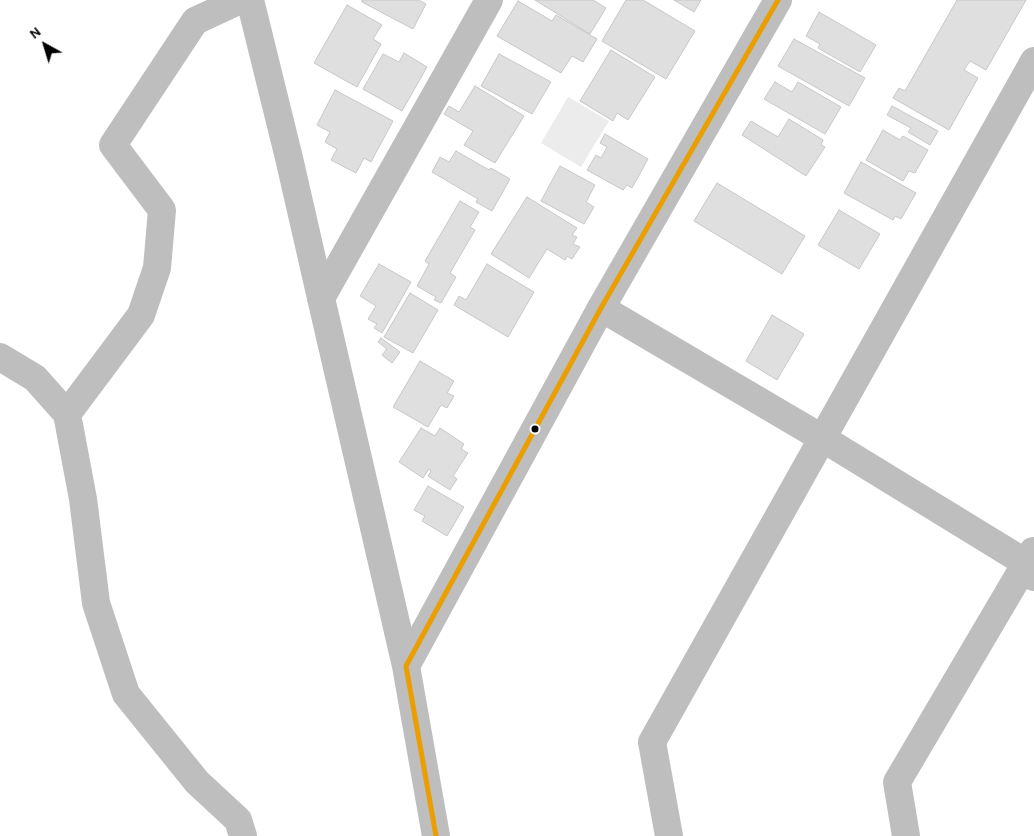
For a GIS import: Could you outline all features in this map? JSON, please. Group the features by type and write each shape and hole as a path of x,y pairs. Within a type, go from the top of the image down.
{"street":[{"path":"67,414 141,315 157,268 162,210 113,145 195,21 240,0"},
{"path":"250,0 289,158 406,666 436,836"},
{"path":"321,298 489,0"},
{"path":"406,666 601,308 778,0"},
{"path":"669,836 652,742 1034,62"},
{"path":"601,308 1031,563 897,782 906,836"},
{"path":"0,357 35,378 67,414 83,499 96,604 126,694 197,782 238,820 244,836"}],"shaded area":[{"path":"568,97 609,121 581,167 541,143"}],"building":[{"path":"362,0 419,0 426,4 413,29 362,2"},
{"path":"535,0 593,0 606,8 590,34"},
{"path":"626,0 643,0 695,31 666,79 602,41"},
{"path":"674,0 701,0 694,12"},
{"path":"957,0 1026,0 986,70 970,61 964,70 978,78 949,130 893,98 899,88 905,91"},
{"path":"518,1 552,21 556,15 597,39 583,62 572,56 561,73 497,36"},
{"path":"347,5 382,25 373,39 381,44 357,87 314,63"},
{"path":"819,12 876,45 860,72 818,48 820,44 806,36"},
{"path":"794,39 865,78 849,106 778,66"},
{"path":"611,50 655,77 628,120 617,113 613,121 580,101"},
{"path":"404,53 427,67 402,111 363,89 383,54 399,62"},
{"path":"499,54 551,82 532,114 481,86"},
{"path":"775,82 792,92 798,82 841,107 825,134 764,99"},
{"path":"475,86 524,116 495,163 464,145 473,131 444,114 449,106 459,112"},
{"path":"335,90 393,121 371,162 364,158 356,173 331,160 337,149 325,142 330,132 317,125"},
{"path":"892,106 938,131 930,145 908,132 911,128 887,115"},
{"path":"789,119 823,140 821,145 825,147 806,176 742,135 751,121 778,137"},
{"path":"883,130 900,140 903,136 928,150 915,173 909,171 903,181 866,160"},
{"path":"605,134 648,159 632,188 627,185 623,190 587,170 596,155 601,158 607,147 600,143"},
{"path":"456,151 489,170 491,168 510,179 492,211 476,202 478,199 432,172 440,157 449,162"},
{"path":"861,162 916,193 901,219 895,216 893,220 844,193"},
{"path":"560,166 595,185 586,202 594,207 584,224 541,201"},
{"path":"717,183 805,236 782,274 694,221"},
{"path":"527,197 577,228 572,235 577,237 573,244 580,247 572,259 567,256 565,260 547,249 529,278 491,254"},
{"path":"460,201 479,212 470,227 475,230 450,273 456,277 441,303 434,300 436,297 417,286 429,264 425,261"},
{"path":"839,210 880,234 859,269 818,245"},
{"path":"379,264 411,282 382,333 374,328 377,324 368,319 376,306 360,296"},
{"path":"487,264 534,292 508,337 454,305 459,296 466,300"},
{"path":"410,293 438,310 413,353 384,337"},
{"path":"772,315 804,334 777,380 746,361"},
{"path":"381,338 400,352 392,363 382,355 387,349 378,342"},
{"path":"420,361 454,381 447,393 454,396 447,408 441,405 428,427 393,407"},
{"path":"421,428 435,436 440,428 464,444 461,449 468,453 453,476 457,479 450,490 428,476 431,471 429,469 423,478 399,462"},
{"path":"428,486 464,507 447,536 422,521 425,516 414,510"}],"transit line":[{"path":"436,836 406,666 601,308 778,0"}]}
